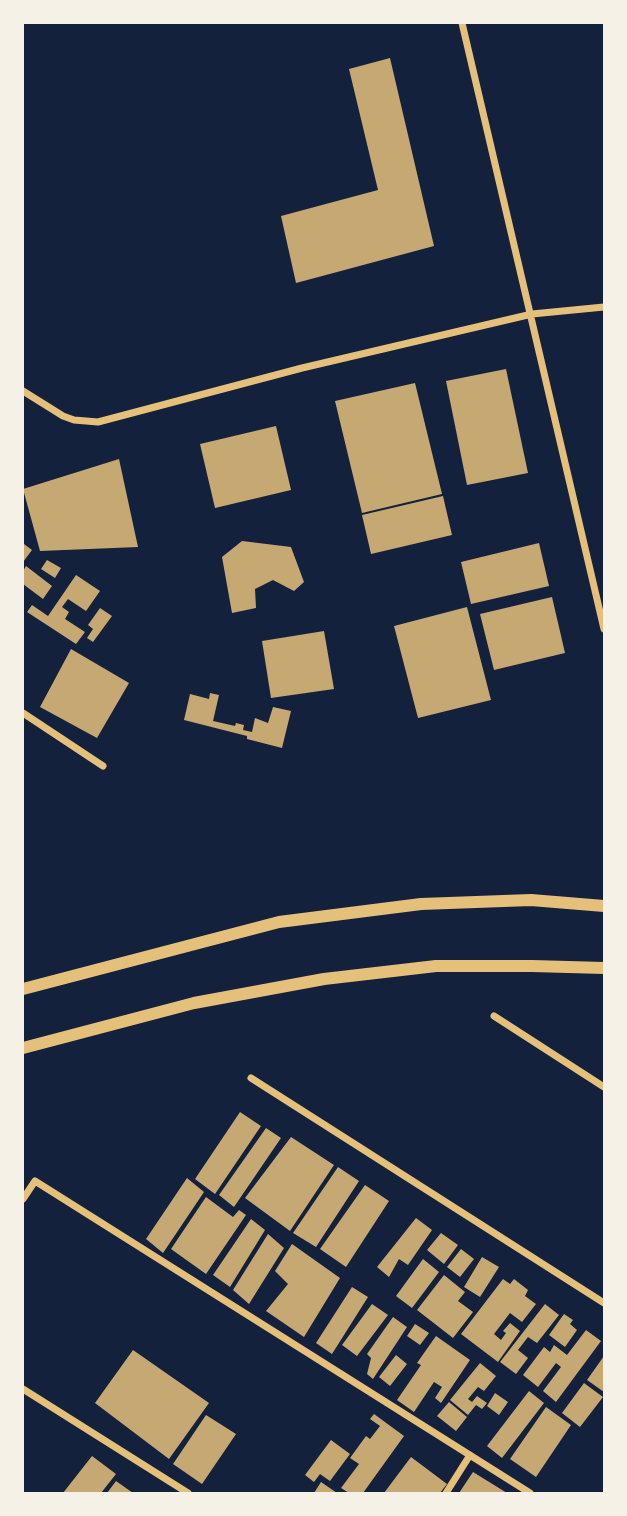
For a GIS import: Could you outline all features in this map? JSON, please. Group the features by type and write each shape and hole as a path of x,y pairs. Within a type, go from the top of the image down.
{"street":[{"path":"462,23 604,629"},
{"path":"23,391 63,416 98,422 302,368 532,314 604,307"},
{"path":"23,713 103,766"},
{"path":"23,989 279,922 421,904 531,900 604,906"},
{"path":"23,1048 194,1003 324,979 436,967 533,965 604,968"},
{"path":"494,1016 604,1087"},
{"path":"251,1078 604,1303"},
{"path":"23,1199 34,1181 530,1493"},
{"path":"23,1390 188,1493"},
{"path":"446,1493 470,1455"}],"building":[{"path":"390,58 434,246 296,283 281,216 378,190 349,69"},
{"path":"506,369 528,473 467,485 446,381"},
{"path":"415,383 442,494 362,513 335,401"},
{"path":"276,426 291,490 215,508 200,444"},
{"path":"119,459 138,547 40,551 23,489"},
{"path":"443,496 452,535 371,554 362,515"},
{"path":"242,541 291,547 304,582 294,591 273,580 255,589 256,608 232,613 222,557"},
{"path":"539,543 549,586 471,604 461,562"},
{"path":"24,544 32,550 23,562 23,546"},
{"path":"47,560 61,568 55,578 41,569"},
{"path":"26,566 52,586 43,599 23,584 23,571"},
{"path":"76,575 100,591 86,611 68,599 62,607 69,612 65,619 85,632 76,644 27,612 32,605 48,616"},
{"path":"552,597 565,653 494,670 480,614"},
{"path":"467,607 491,700 418,718 394,626"},
{"path":"100,608 112,616 93,642 87,638 93,629 88,625"},
{"path":"324,631 334,689 271,698 262,641"},
{"path":"71,649 129,683 97,738 40,707"},
{"path":"210,693 219,695 213,721 235,726 236,723 244,725 243,730 252,732 255,718 268,723 273,707 291,711 282,748 184,720 190,694 209,699"},
{"path":"240,1112 261,1126 215,1194 195,1179"},
{"path":"266,1128 281,1138 234,1207 219,1195"},
{"path":"291,1137 334,1165 290,1231 245,1198"},
{"path":"338,1167 359,1181 316,1247 293,1233"},
{"path":"187,1178 204,1192 163,1253 146,1239"},
{"path":"365,1185 389,1201 346,1267 320,1249"},
{"path":"206,1197 233,1217 239,1210 246,1215 206,1274 171,1249"},
{"path":"416,1218 432,1230 408,1265 399,1259 389,1277 377,1267"},
{"path":"251,1219 265,1230 230,1287 213,1275"},
{"path":"441,1233 458,1245 444,1264 427,1250"},
{"path":"268,1234 284,1248 249,1304 233,1290"},
{"path":"292,1244 340,1278 304,1337 266,1311 288,1284 275,1271"},
{"path":"461,1249 474,1259 460,1277 447,1267"},
{"path":"482,1257 499,1267 480,1297 464,1287"},
{"path":"423,1259 439,1272 412,1308 396,1296"},
{"path":"444,1275 465,1292 458,1301 473,1312 453,1338 417,1310"},
{"path":"503,1279 510,1284 514,1279 528,1290 525,1296 536,1304 522,1322 510,1313 494,1334 501,1340 506,1333 503,1331 510,1323 520,1331 498,1362 461,1334"},
{"path":"352,1287 368,1297 332,1354 316,1343"},
{"path":"372,1304 388,1315 357,1356 342,1345"},
{"path":"545,1304 559,1315 537,1343 528,1337 518,1350 528,1358 516,1374 500,1362"},
{"path":"564,1314 573,1320 570,1324 577,1330 565,1347 549,1335"},
{"path":"393,1317 407,1327 373,1379 367,1374 371,1358 367,1354"},
{"path":"415,1324 429,1333 420,1345 407,1336"},
{"path":"586,1330 601,1341 556,1402 543,1391 561,1367 556,1363 538,1387 523,1375 544,1347 550,1352 554,1345 567,1355"},
{"path":"436,1336 470,1360 441,1403 435,1398 442,1387 434,1382 414,1412 397,1400 421,1365 417,1363"},
{"path":"133,1350 209,1403 169,1459 95,1403"},
{"path":"396,1355 407,1364 390,1386 379,1377"},
{"path":"604,1356 604,1392 587,1380"},
{"path":"480,1363 496,1376 484,1391 478,1387 468,1399 472,1402 477,1396 487,1403 482,1409 476,1405 468,1415 450,1400"},
{"path":"584,1383 603,1397 580,1427 562,1413"},
{"path":"529,1391 544,1403 502,1458 487,1446"},
{"path":"495,1393 508,1402 499,1415 487,1406"},
{"path":"449,1402 467,1417 456,1431 437,1416"},
{"path":"546,1407 571,1425 536,1477 510,1459"},
{"path":"374,1414 404,1436 363,1493 349,1493 341,1488 359,1464 350,1458 366,1436 370,1439 380,1426 370,1419"},
{"path":"206,1415 236,1434 202,1484 173,1464"},
{"path":"331,1440 350,1454 330,1481 320,1474 314,1482 305,1475"},
{"path":"92,1456 116,1474 101,1493 63,1493"},
{"path":"411,1457 447,1484 440,1493 384,1493"},
{"path":"473,1472 507,1493 459,1493"},
{"path":"116,1481 133,1493 107,1493"},
{"path":"321,1482 337,1493 314,1493"}]}
